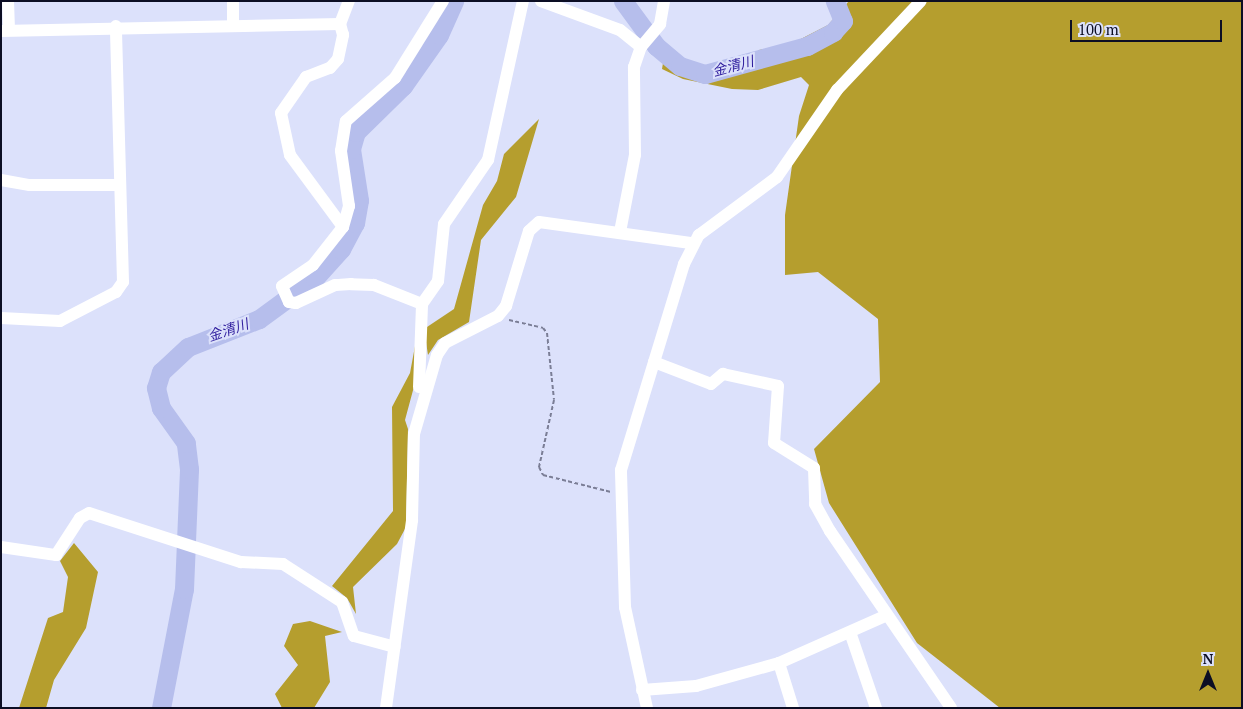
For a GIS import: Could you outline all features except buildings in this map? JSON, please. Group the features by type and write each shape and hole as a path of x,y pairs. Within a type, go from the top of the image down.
{"street":[{"path":"8,1 5,29 233,24 340,24"},
{"path":"232,1 233,24"},
{"path":"343,227 290,155 280,113 306,77 330,68 338,60 343,35 340,24 349,1"},
{"path":"422,304 374,285 351,284 335,285 289,302 282,286 313,265 343,227 349,206 341,151 346,121 395,78 443,1"},
{"path":"417,420 411,414 422,376 422,304 438,281 444,224 488,160 523,1"},
{"path":"620,232 635,155 634,67 643,45 656,32 664,1"},
{"path":"647,708 625,607 620,493 627,447 692,243 776,178 847,77 922,1"},
{"path":"544,2 620,30 643,45"},
{"path":"1,318 60,321 116,292 122,282 116,26"},
{"path":"1,180 30,185 120,185"},
{"path":"386,708 412,520 417,420 437,355 445,344 498,316 506,306 529,231 539,222 692,243"},
{"path":"654,362 711,384 723,374 778,386 774,443 780,451 814,468 814,504 885,616 951,708"},
{"path":"1,547 56,555 80,518 89,513 177,543 193,546 241,562 283,564 342,602 354,636 395,647"},
{"path":"642,690 696,686 779,664 850,635 885,616"},
{"path":"850,635 876,708"},
{"path":"779,664 793,708"}],"path":[{"path":"498,316 543,328 547,334 554,400 538,467 543,475 620,493"}],"shaded area":[{"path":"849,1 1242,1 1242,708 1000,708 917,643 829,503 814,449 880,382 878,319 818,272 785,275 785,215 799,116 809,85 801,77 758,90 732,89 683,79 662,69 663,63 703,78 727,75 759,50 791,44 828,25"},
{"path":"539,119 516,197 481,240 469,322 438,340 428,355 424,329 454,309 483,205 497,181 504,154"},
{"path":"418,330 419,368 405,420 408,429 406,527 397,544 353,587 356,614 347,598 332,586 393,511 392,407 410,373"},
{"path":"74,543 98,572 86,628 54,680 46,708 19,708 48,618 63,612 68,577 60,561"},
{"path":"310,621 342,632 325,636 330,682 314,708 282,708 275,694 298,665 284,646 293,624"}],"waterway":[{"name":"金清川","path":"161,708 184,589 189,469 186,443 161,408 156,388 161,372 188,347 259,319 315,278 341,249 355,223 359,200 351,149 356,132 403,86 439,35 454,1"},
{"name":"金清川","path":"623,1 656,46 680,66 705,74 807,46 833,32 843,21 835,1"}]}
